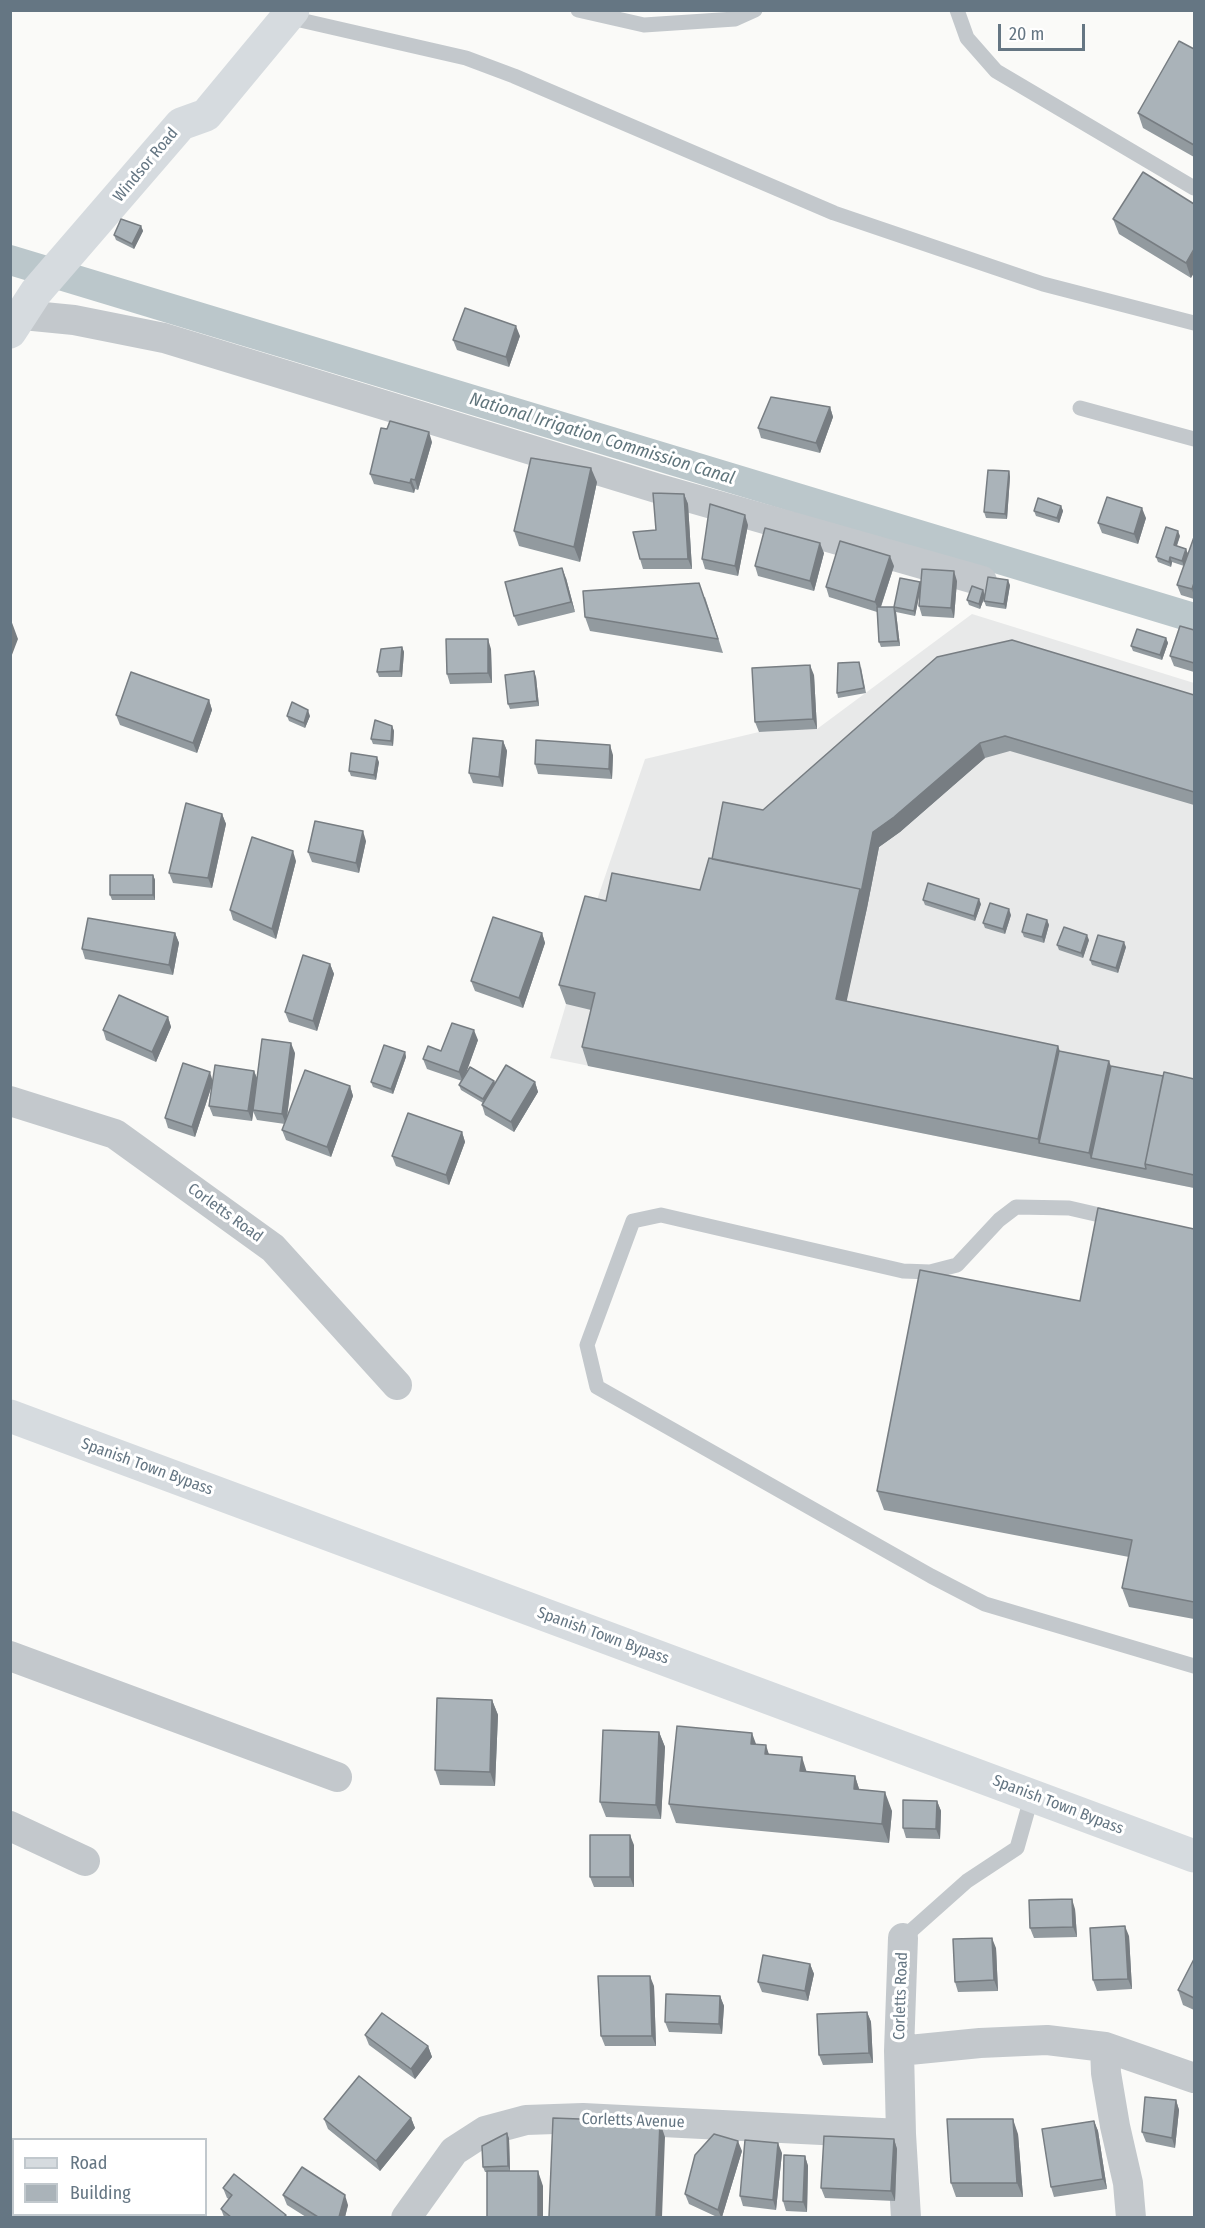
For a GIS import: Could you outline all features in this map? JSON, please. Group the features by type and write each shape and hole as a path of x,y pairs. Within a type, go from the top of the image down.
{"main road":[{"name":"Windsor Road","path":"23,313 181,124 206,115 290,14"},
{"name":"Spanish Town Bypass","path":"10,1416 1194,1856"}],"street":[{"path":"23,313 74,320 164,338 656,488 982,581"},
{"name":"Corletts Road","path":"10,1101 114,1134 273,1248 397,1385"},
{"path":"10,1656 337,1777"},
{"path":"10,1826 85,1861"},
{"name":"Corletts Road","path":"903,1938 899,2051 906,2217"},
{"path":"899,2051 980,2043 1047,2040 1105,2047 1194,2078"},
{"path":"1105,2047 1106,2073 1128,2183 1131,2217"},
{"name":"Corletts Avenue","path":"406,2217 454,2151 485,2131 526,2120 582,2118 901,2134"}],"lane":[{"path":"578,10 644,25 735,19 755,10"},
{"path":"957,10 967,38 996,71 1194,188"},
{"path":"290,14 466,58 834,213 1043,284 1194,323"},
{"path":"1080,408 1194,439"},
{"path":"1126,1221 1069,1209 1016,1207 999,1220 957,1265 930,1272 903,1271 661,1215 633,1221 587,1345 597,1387 931,1576 985,1604 1194,1666"},
{"name":"Corletts Road","path":"903,1938 967,1881 1017,1848 1032,1795"}],"shaded area":[{"path":"972,614 1194,683 1194,1188 550,1058 599,894 645,759 759,732 817,729"}],"building":[{"path":"1179,41 1194,49 1194,145 1138,113"},
{"path":"1143,172 1194,204 1194,249 1186,263 1113,219"},
{"path":"121,219 141,226 132,244 114,235"},
{"path":"465,308 516,326 506,357 453,340"},
{"path":"771,397 830,407 816,443 758,428"},
{"path":"390,421 429,432 415,480 411,479 410,483 370,474 381,428 387,429"},
{"path":"531,458 591,468 574,547 514,531"},
{"path":"988,470 1009,471 1005,514 984,512"},
{"path":"653,493 684,494 688,559 640,559 633,532 656,530"},
{"path":"1107,497 1142,508 1134,534 1098,523"},
{"path":"1038,498 1061,506 1057,518 1034,511"},
{"path":"710,504 745,515 735,566 702,559"},
{"path":"1166,527 1178,531 1174,545 1186,549 1182,561 1170,557 1169,562 1156,557"},
{"path":"765,528 820,543 810,581 755,566"},
{"path":"1194,537 1194,583 1192,589 1177,585"},
{"path":"840,541 890,556 875,602 826,587"},
{"path":"562,568 571,602 514,616 505,582"},
{"path":"922,569 954,571 951,608 919,606"},
{"path":"988,577 1008,580 1004,604 984,601"},
{"path":"900,578 920,582 914,611 894,607"},
{"path":"699,583 718,639 585,617 583,591"},
{"path":"972,586 983,590 979,604 967,600"},
{"path":"877,607 894,607 898,641 879,642"},
{"path":"1180,626 1194,630 1194,663 1170,656"},
{"path":"1137,629 1166,638 1160,655 1131,646"},
{"path":"446,639 488,639 488,673 447,674"},
{"path":"1012,640 1194,695 1194,792 1005,736 980,743 894,817 873,832 861,893 860,889 712,859 723,802 763,810 937,657"},
{"path":"402,647 400,671 377,672 381,649"},
{"path":"859,662 864,688 837,693 838,663"},
{"path":"810,665 813,719 755,722 752,668"},
{"path":"534,671 537,701 508,704 505,675"},
{"path":"131,672 209,700 193,743 116,715"},
{"path":"292,702 308,710 304,723 287,716"},
{"path":"375,720 392,726 391,741 371,739"},
{"path":"473,738 503,741 499,777 469,773"},
{"path":"536,740 610,745 609,769 535,764"},
{"path":"351,753 377,757 374,775 349,771"},
{"path":"186,803 222,814 208,878 169,873"},
{"path":"315,821 363,831 356,863 308,852"},
{"path":"252,837 293,851 272,929 230,910"},
{"path":"709,858 860,889 836,999 1058,1046 1038,1139 582,1047 595,993 559,985 585,896 606,901 612,873 700,890"},
{"path":"110,875 153,875 153,895 110,895"},
{"path":"928,883 979,899 974,916 923,900"},
{"path":"990,903 1009,909 1003,929 983,923"},
{"path":"1027,914 1047,920 1042,937 1022,932"},
{"path":"493,917 542,933 519,998 471,981"},
{"path":"88,918 175,933 169,965 82,949"},
{"path":"1064,927 1087,935 1081,953 1057,945"},
{"path":"1098,935 1124,942 1116,968 1090,960"},
{"path":"303,955 330,964 313,1021 285,1012"},
{"path":"119,995 168,1017 152,1052 103,1030"},
{"path":"452,1023 474,1030 459,1072 423,1059 428,1046 441,1051"},
{"path":"262,1039 291,1043 282,1114 253,1110"},
{"path":"384,1045 405,1052 391,1089 371,1082"},
{"path":"1059,1051 1109,1061 1089,1153 1039,1143"},
{"path":"183,1063 210,1072 192,1127 165,1118"},
{"path":"215,1065 254,1071 248,1111 209,1106"},
{"path":"506,1065 535,1082 511,1122 482,1105"},
{"path":"1111,1066 1163,1076 1145,1164 1146,1169 1091,1158"},
{"path":"470,1067 494,1081 483,1099 459,1085"},
{"path":"305,1070 350,1086 327,1147 282,1130"},
{"path":"1164,1072 1194,1079 1194,1175 1145,1164"},
{"path":"408,1113 462,1132 446,1175 392,1156"},
{"path":"1098,1208 1194,1229 1194,1602 1122,1588 1132,1540 877,1491 920,1270 1080,1301"},
{"path":"437,1698 492,1700 490,1772 435,1770"},
{"path":"677,1726 752,1733 751,1744 766,1745 765,1754 802,1757 800,1771 855,1776 854,1789 885,1792 882,1824 669,1804"},
{"path":"603,1730 659,1732 656,1805 600,1802"},
{"path":"903,1800 937,1801 936,1829 903,1828"},
{"path":"590,1835 630,1835 630,1877 590,1877"},
{"path":"1072,1899 1073,1927 1030,1928 1029,1900"},
{"path":"1125,1926 1128,1979 1093,1980 1090,1928"},
{"path":"992,1938 994,1980 955,1982 953,1939"},
{"path":"763,1955 810,1964 805,1991 758,1982"},
{"path":"1194,1959 1194,1998 1178,1990"},
{"path":"598,1976 650,1976 652,2036 601,2036"},
{"path":"666,1994 720,1996 719,2024 665,2022"},
{"path":"867,2012 869,2053 819,2055 817,2014"},
{"path":"382,2013 428,2046 411,2069 365,2035"},
{"path":"359,2076 411,2118 376,2161 324,2119"},
{"path":"1145,2097 1176,2100 1172,2138 1142,2132"},
{"path":"553,2118 660,2122 656,2217 549,2217"},
{"path":"947,2119 1013,2119 1017,2183 951,2183"},
{"path":"1094,2121 1103,2179 1051,2187 1042,2129"},
{"path":"507,2133 508,2166 483,2167 482,2146"},
{"path":"714,2134 738,2141 718,2210 685,2194 695,2155"},
{"path":"824,2136 894,2139 891,2191 821,2188"},
{"path":"745,2140 778,2143 773,2200 740,2196"},
{"path":"784,2155 805,2156 803,2202 783,2201"},
{"path":"302,2167 345,2195 339,2217 318,2217 283,2195"},
{"path":"487,2171 538,2171 538,2217 487,2217"},
{"path":"234,2174 286,2215 284,2217 231,2217 221,2209 232,2195 223,2188"}],"waterway":[{"name":"National Irrigation Commission Canal","path":"10,260 1194,618"}]}
